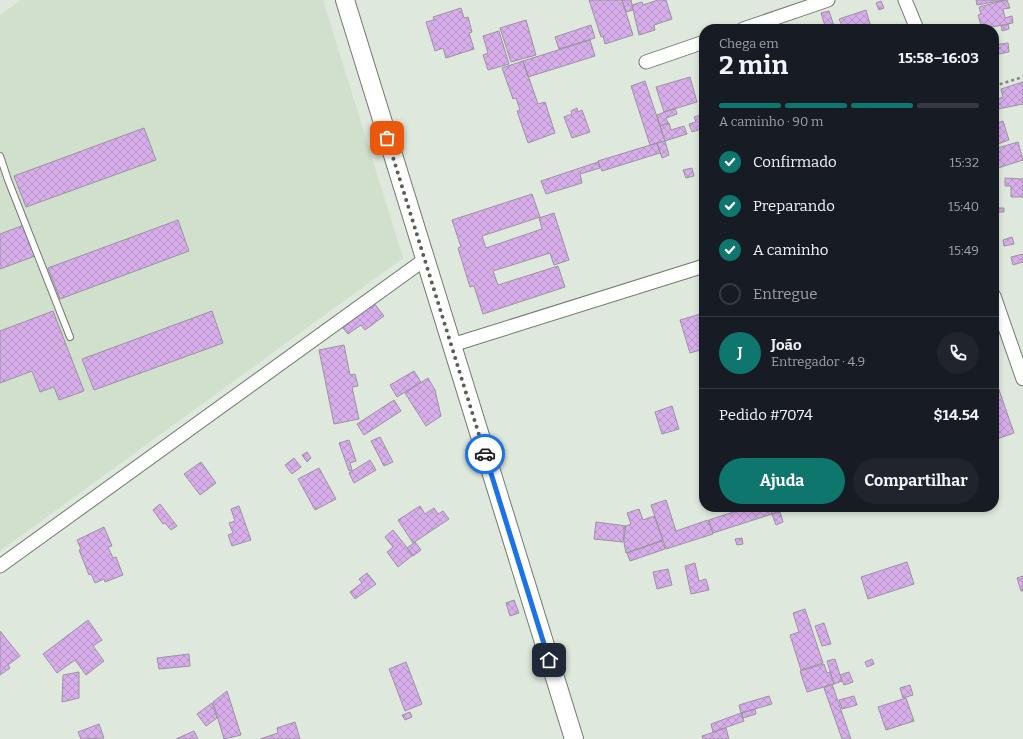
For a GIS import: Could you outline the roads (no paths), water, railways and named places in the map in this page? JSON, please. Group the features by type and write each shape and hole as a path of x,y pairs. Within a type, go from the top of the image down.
{"street":[{"path":"345,0 424,260 452,345 571,738"},
{"path":"758,24 828,0"},
{"path":"905,0 915,24"},
{"path":"646,62 699,44"},
{"path":"0,566 424,260"},
{"path":"452,345 699,268"},
{"path":"999,310 1023,379"}],"lane":[{"path":"0,156 70,337"}]}
